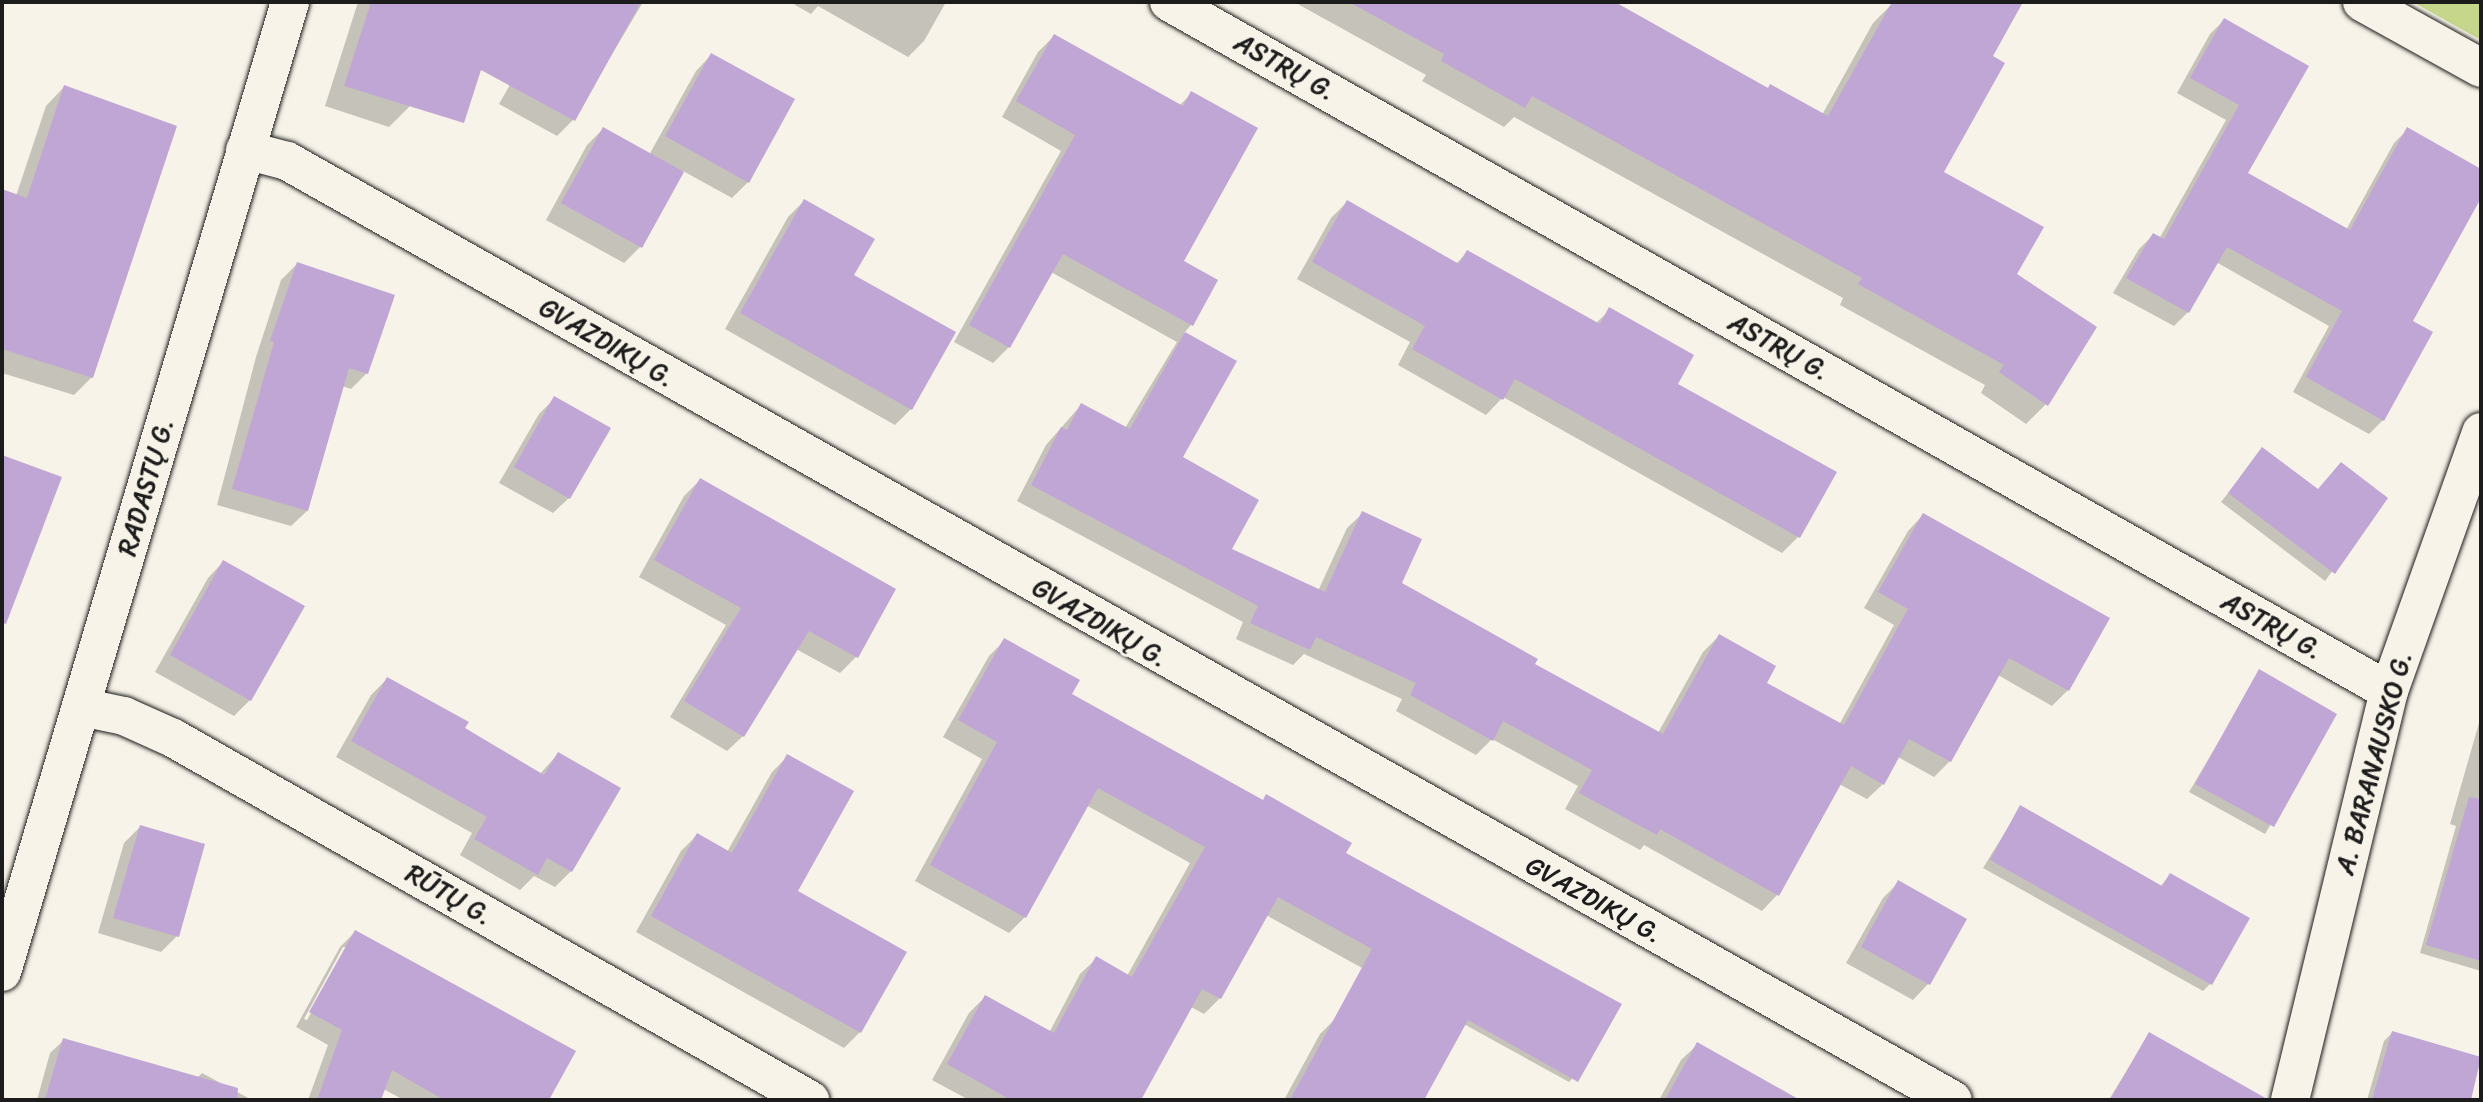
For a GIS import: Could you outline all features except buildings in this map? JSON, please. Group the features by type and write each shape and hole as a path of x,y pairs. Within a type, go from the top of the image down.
{"street":[{"name":"RADASTŲ G.","path":"2,972 289,2"},
{"name":"ASTRŲ G.","path":"1169,2 2389,691"},
{"path":"2362,2 2481,68"},
{"name":"GVAZDIKŲ G.","path":"245,150 287,161 1953,1100"},
{"name":"A. BARANAUSKO G.","path":"2290,1100 2389,691 2481,432"},
{"name":"RŪTŲ G.","path":"81,707 124,716 173,738 810,1100"}],"green space":[{"path":"2413,2 2481,2 2481,40"}]}
